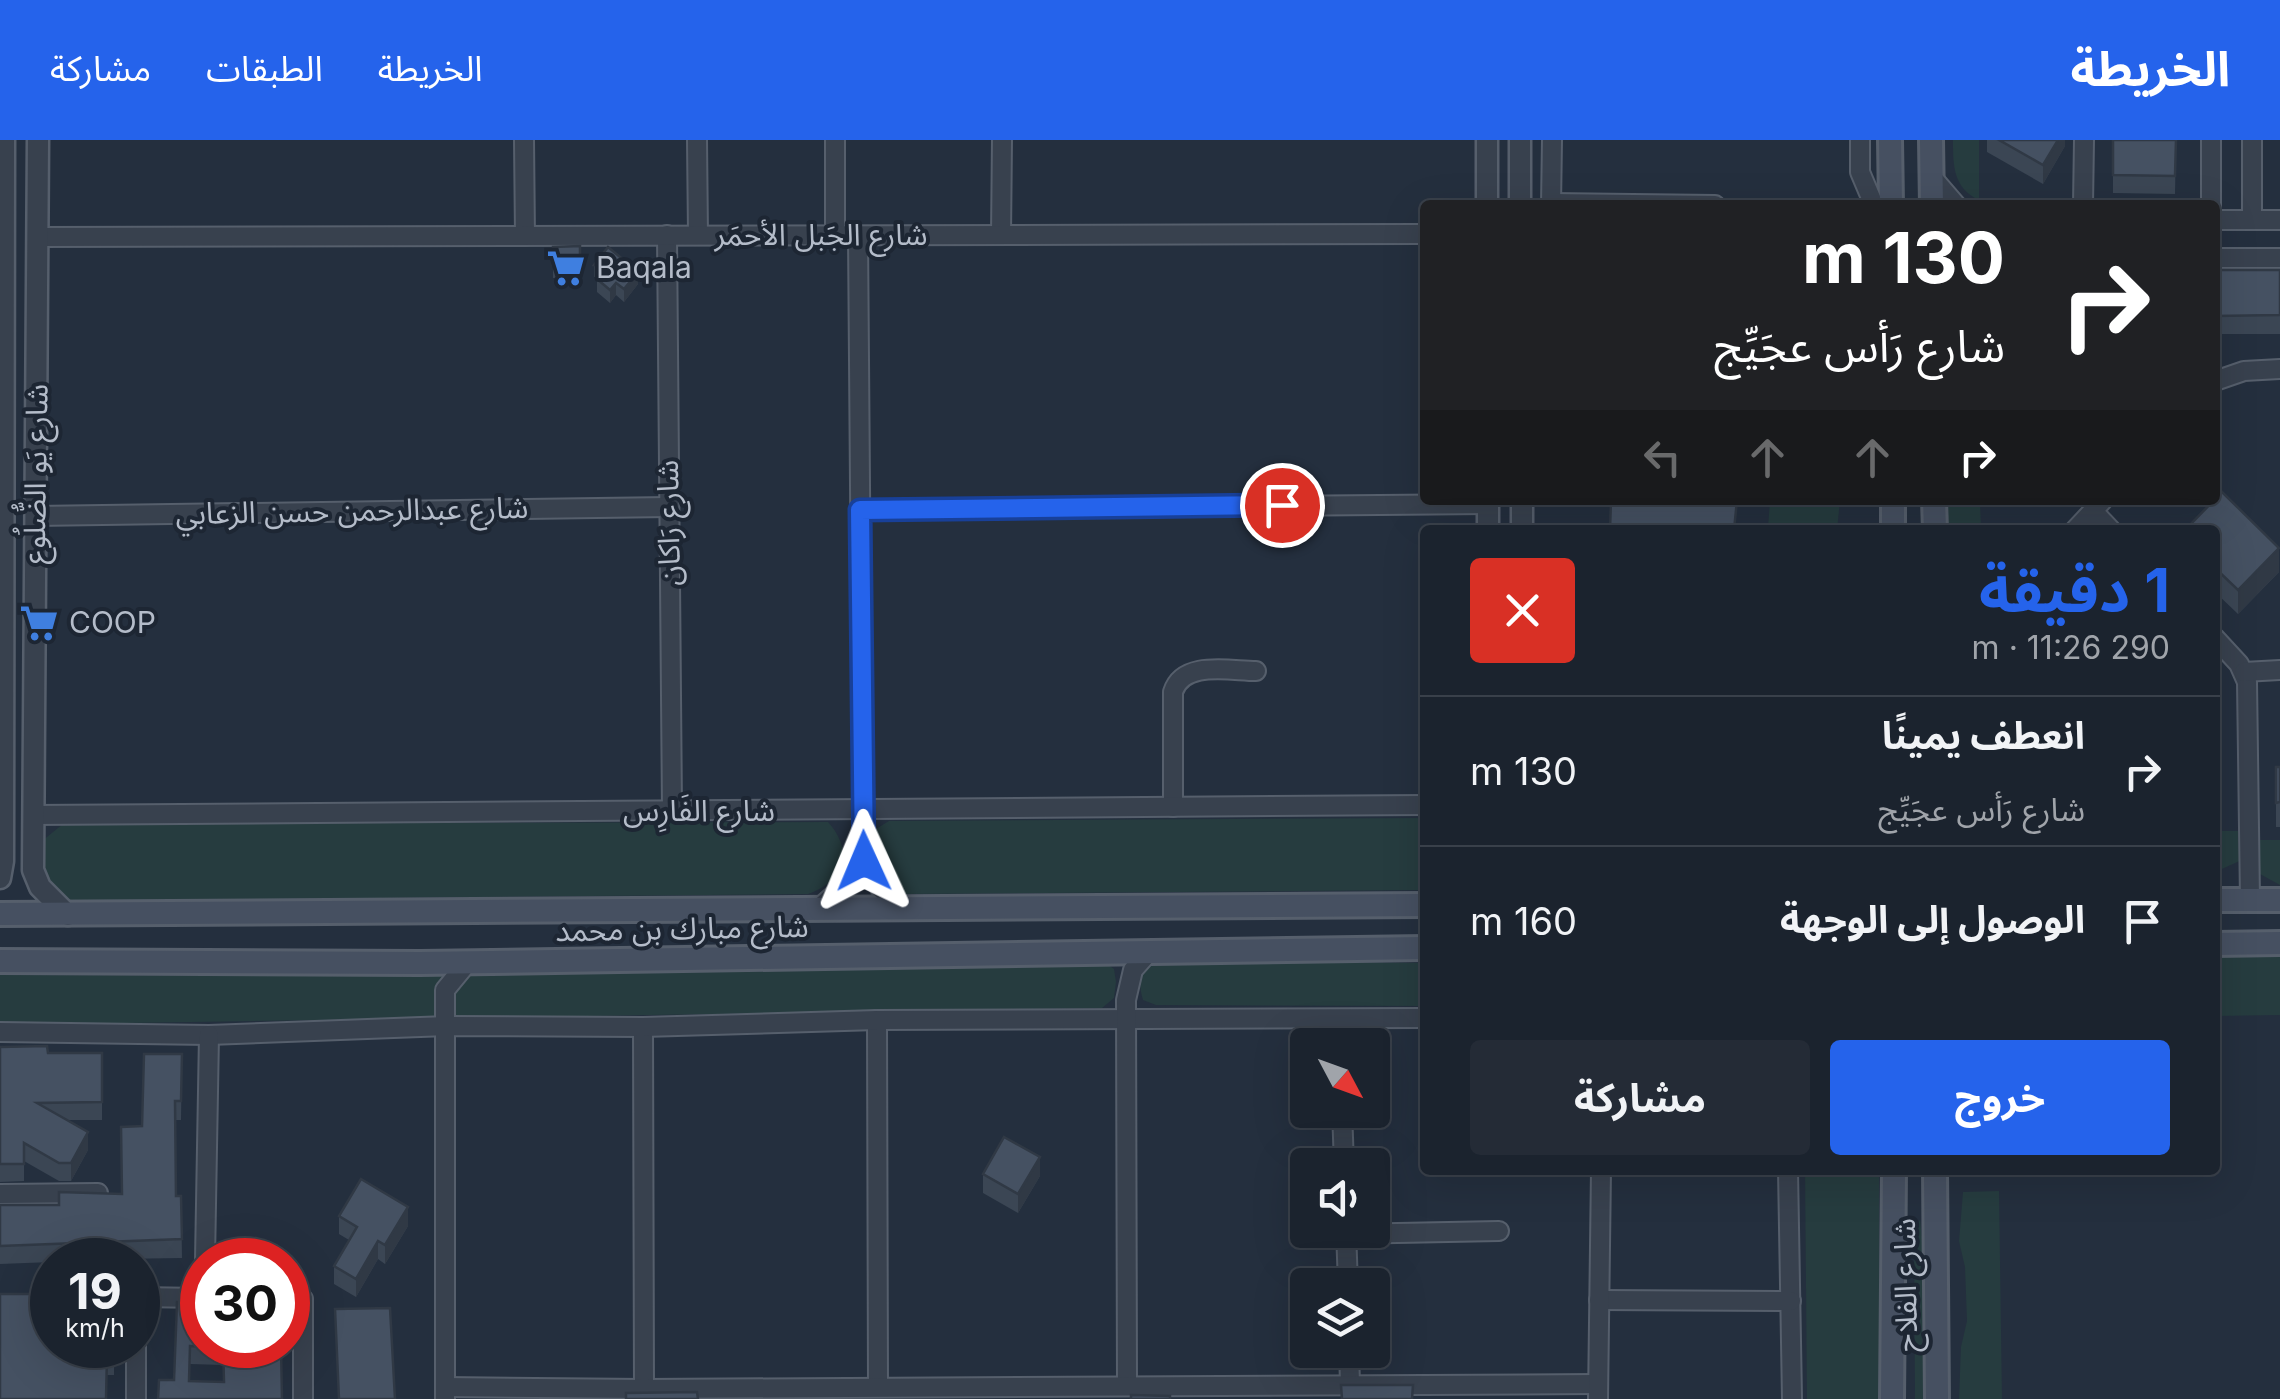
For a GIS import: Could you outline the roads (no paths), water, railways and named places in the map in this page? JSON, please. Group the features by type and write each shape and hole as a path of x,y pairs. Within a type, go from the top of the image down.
{"main road":[{"path":"1890,140 1891,200"},
{"path":"1931,140 1932,200"},
{"path":"2220,900 2280,900"},
{"name":"شارع مبارك بن محمد","path":"0,914 1420,905"},
{"path":"2220,944 2280,944"},
{"name":"شارع مبارك بن محمد","path":"0,960 420,963 1420,948"},
{"name":"شارع الفلاح","path":"1892,1399 1894,1175"},
{"name":"شارع الفلاح","path":"1935,1175 1936,1399"}],"street":[{"name":"شارع يَو الضُّلُوع","path":"0,878 4,140"},
{"name":"شارع يَو الضُّلُوع","path":"38,140 33,815 36,878 46,896 68,915"},
{"path":"524,140 524,236"},
{"path":"697,140 698,235"},
{"path":"835,140 835,235"},
{"path":"1001,235 1002,140"},
{"path":"1487,140 1487,200"},
{"path":"1520,140 1520,200"},
{"path":"1551,200 1552,140"},
{"path":"1860,140 1862,182 1871,200"},
{"path":"2083,200 2084,140"},
{"path":"2211,140 2212,200"},
{"path":"2252,140 2252,220"},
{"path":"1931,176 1952,200"},
{"path":"2220,220 2280,220"},
{"name":"شارع الجَبل الأحمَر","path":"38,237 1420,234"},
{"name":"شارع رَاكان","path":"666,235 672,810"},
{"path":"858,235 864,861 880,888 905,908"},
{"path":"2220,258 2280,258"},
{"path":"2220,379 2244,370 2280,370"},
{"path":"860,510 1420,503"},
{"path":"2080,525 2098,506"},
{"name":"شارع عبدالرحمن حسن الزعابي","path":"36,516 669,507"},
{"path":"2220,644 2244,672 2248,692 2250,900"},
{"path":"1173,807 1174,692 1178,681 1193,671 1256,670"},
{"path":"2244,672 2280,670"},
{"name":"شارع الفَارِس","path":"33,815 1420,805"},
{"path":"818,909 864,861"},
{"path":"1126,1384 1126,1000 1133,970 1149,952"},
{"path":"1104,953 1118,972 1126,1000"},
{"path":"445,990 468,962"},
{"path":"420,963 445,990 445,1393 644,1389 870,1391 1126,1384 1350,1384 1598,1392 1601,1175"},
{"path":"0,1032 208,1035 447,1026 643,1027 876,1020 1420,1018"},
{"path":"1339,1019 1339,1028"},
{"path":"870,1391 876,1020"},
{"path":"643,1027 644,1389"},
{"path":"205,1238 208,1035"},
{"path":"1788,1175 1792,1399"},
{"path":"0,1194 98,1193"},
{"path":"1390,1232 1499,1231"},
{"path":"1599,1300 1791,1302"},
{"path":"136,1368 136,1399"},
{"path":"303,1368 303,1399"},
{"path":"1350,1368 1350,1384"}],"place":[{"name":"Baqala","path":"566,268"},
{"name":"COOP","path":"39,623"}]}
